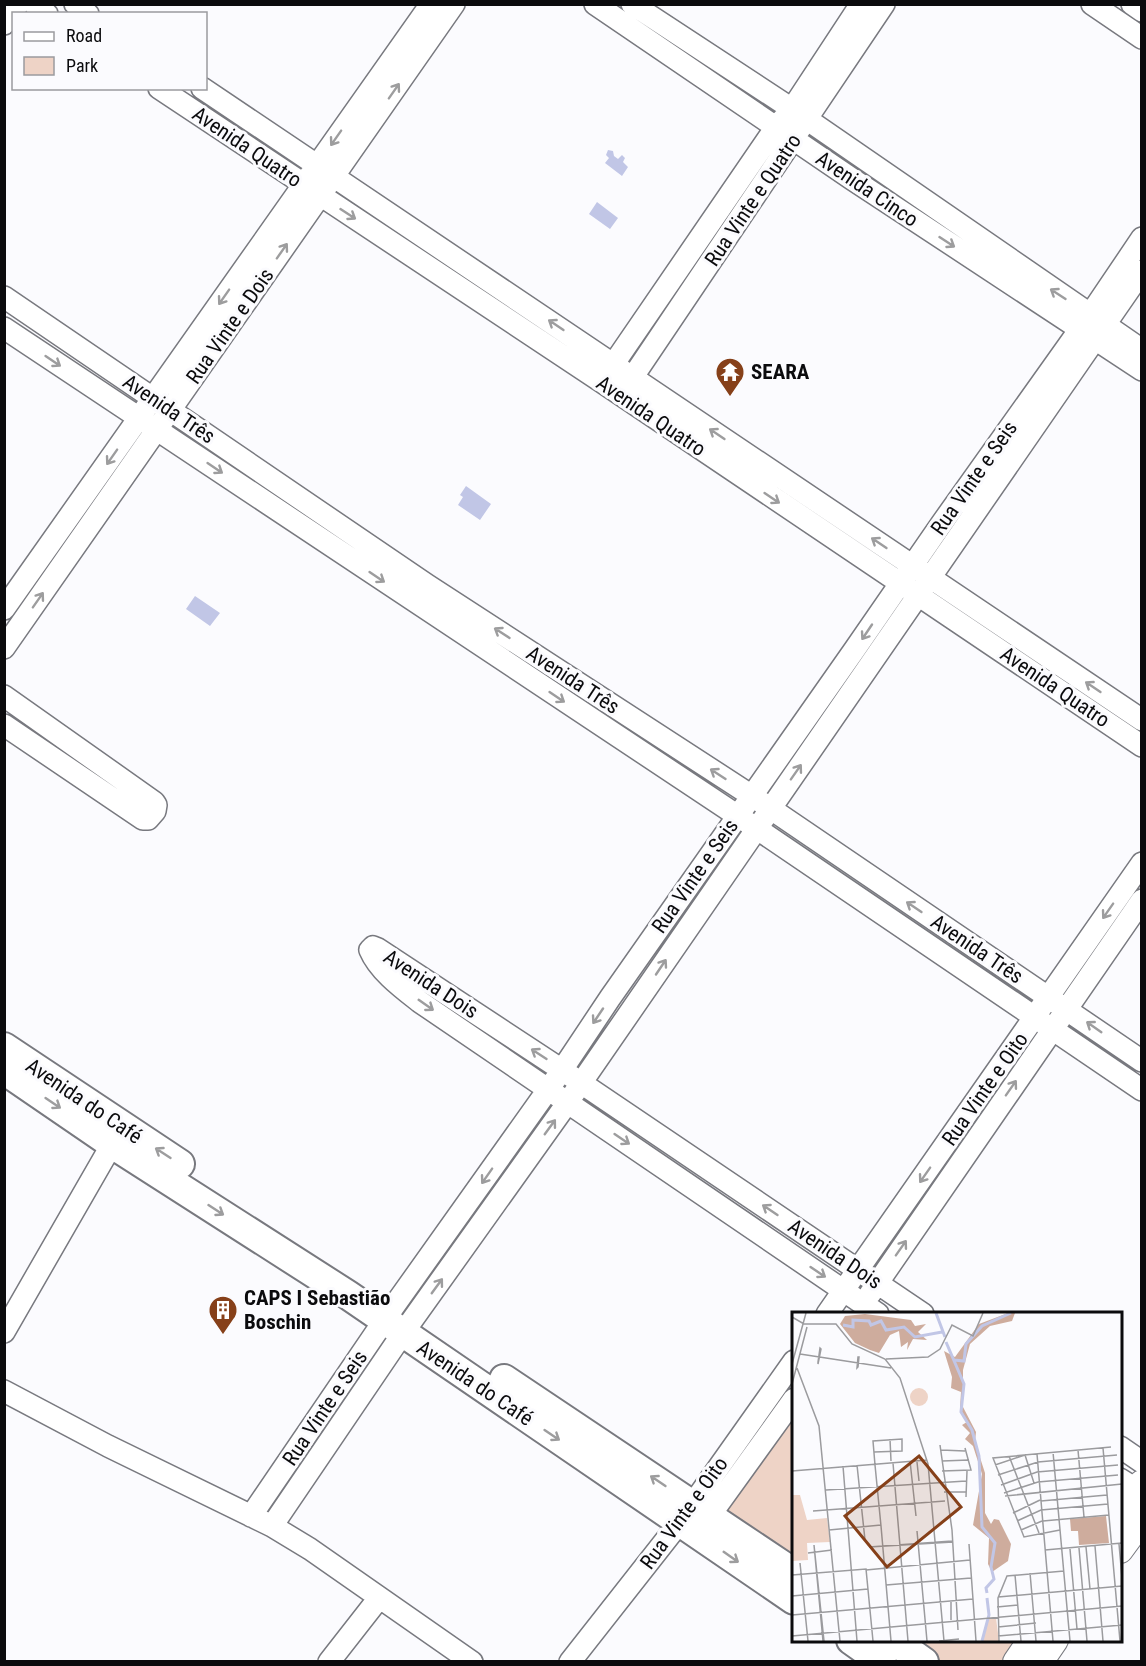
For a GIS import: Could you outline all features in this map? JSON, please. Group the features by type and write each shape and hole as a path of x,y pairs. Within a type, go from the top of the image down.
{"main road":[{"name":"Avenida do Café","path":"4,1047 117,1135"},
{"name":"Avenida do Café","path":"4,1070 117,1135 399,1319 695,1519 792,1573"},
{"name":"Avenida do Café","path":"695,1519 792,1598"},
{"path":"852,1642 882,1662"},
{"path":"894,1642 924,1662"}],"street":[{"name":"Rua Vinte e Dois","path":"326,171 431,4"},
{"name":"Rua Vinte e Dois","path":"4,609 153,398 454,4"},
{"name":"Avenida Cinco","path":"595,4 795,140 1092,327 1142,350"},
{"name":"Avenida Cinco","path":"632,4 799,114 1092,327 1142,370"},
{"name":"Rua Vinte e Quatro","path":"621,395 795,140 799,114 861,4"},
{"name":"Rua Vinte e Quatro","path":"602,382 776,127 799,114 884,4"},
{"path":"1092,4 1142,38"},
{"path":"1132,4 1142,11"},
{"name":"Avenida Quatro","path":"162,90 602,382 1142,746"},
{"name":"Avenida Quatro","path":"205,90 1142,720"},
{"name":"Rua Vinte e Dois","path":"4,648 158,430 312,190"},
{"name":"Rua Vinte e Seis","path":"252,1516 399,1319 568,1102 931,577 1092,327 1142,238"},
{"name":"Rua Vinte e Seis","path":"272,1526 399,1319 548,1089 610,998 912,565 1092,327 1142,271"},
{"name":"Avenida Três","path":"4,297 427,585 752,796 1142,1061"},
{"name":"Avenida Três","path":"4,328 756,828 1142,1090"},
{"path":"4,696 154,802 155,811 148,819 143,819 4,724"},
{"name":"Rua Vinte e Oito","path":"828,1312 1142,863"},
{"name":"Rua Vinte e Oito","path":"866,1310 877,1282 1142,900"},
{"name":"Avenida Dois","path":"866,1310 844,1290 401,987 381,966 370,950 372,947 562,1070 860,1269 920,1312"},
{"path":"4,1332 117,1135"},
{"name":"Rua Vinte e Oito","path":"695,1519 792,1364"},
{"path":"4,1391 108,1446 272,1526 471,1662"},
{"name":"Rua Vinte e Oito","path":"570,1662 695,1519 792,1402"},
{"path":"1122,1449 1142,1462"},
{"path":"1122,1509 1135,1486"},
{"path":"1122,1547 1142,1520"},
{"path":"329,1662 379,1598"},
{"path":"1016,1662 1030,1642"},
{"path":"1040,1662 1054,1642"}],"green space":[{"path":"792,1406 792,1572 710,1516"},
{"path":"895,1642 1030,1642 1016,1662 924,1661"}],"water":[{"path":"608,150 613,151 614,156 618,159 622,155 625,158 623,162 628,167 622,176 605,163 609,158 606,155"},
{"path":"597,202 618,218 610,229 589,214"},
{"path":"466,486 491,504 480,520 458,505 463,497 460,495"},
{"path":"195,596 220,613 210,626 186,609"}],"place":[{"name":"SEARA","path":"730,398"},
{"name":"CAPS I Sebastião Boschin","path":"223,1336"}]}
